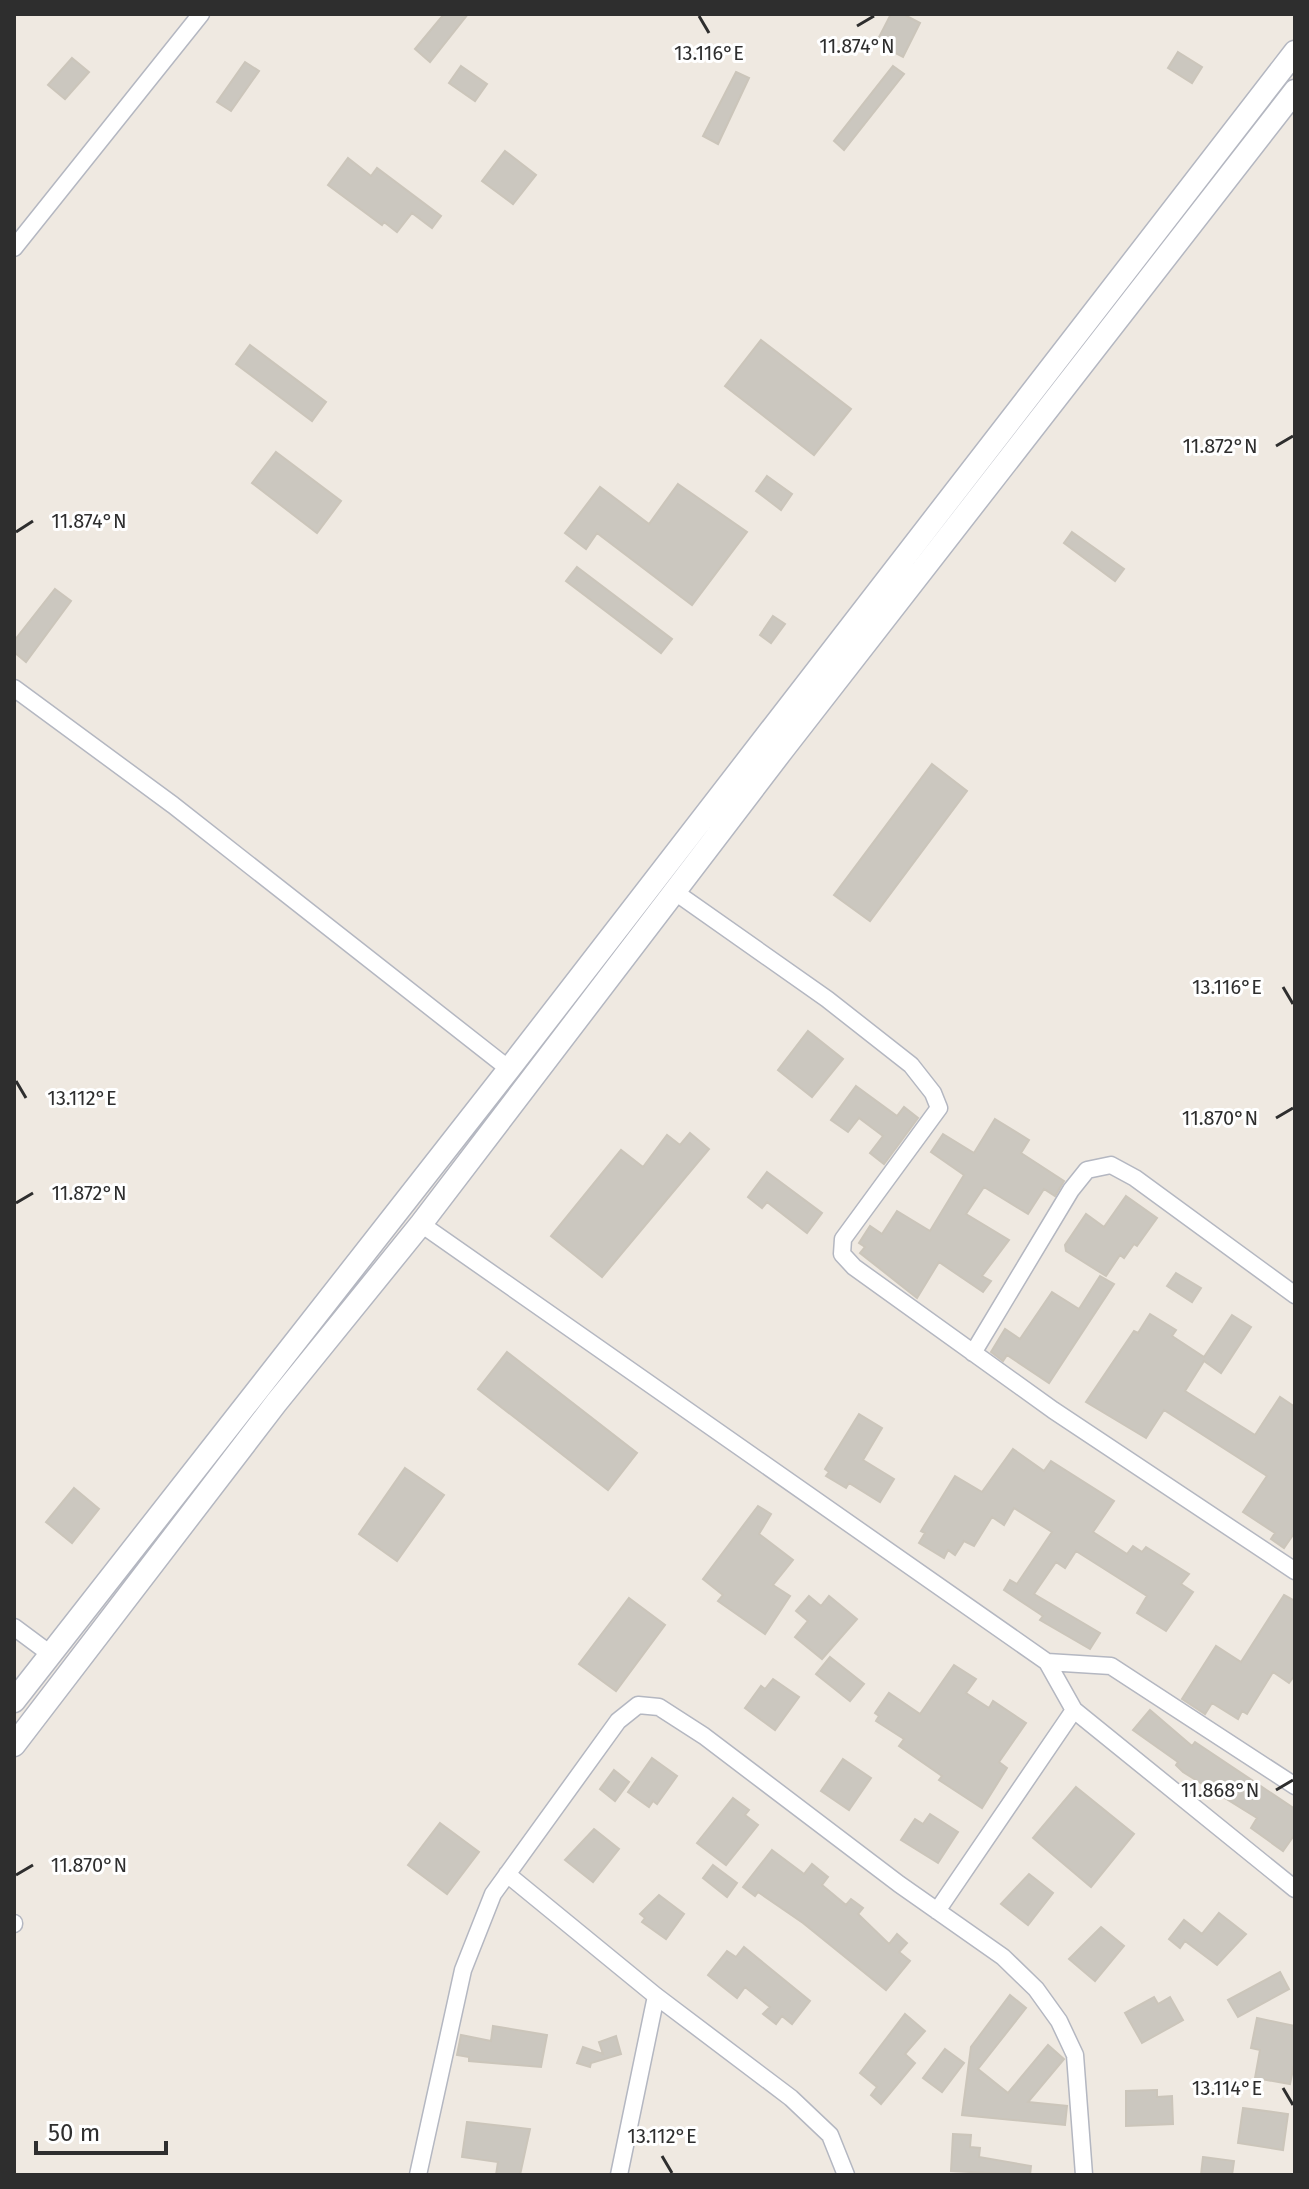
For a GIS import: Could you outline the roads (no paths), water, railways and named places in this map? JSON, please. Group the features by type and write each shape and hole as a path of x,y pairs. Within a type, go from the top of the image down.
{"street":[{"path":"14,248 201,14"},
{"path":"14,1701 509,1069 1295,52"},
{"path":"14,1745 276,1403 421,1224 1295,91"},
{"path":"14,688 173,805 509,1069"},
{"path":"675,892 911,1065 933,1093 939,1108 843,1239 842,1254 973,1353 1295,1571"},
{"path":"973,1353 1071,1190 1087,1170 1111,1165 1135,1178 1295,1295"},
{"path":"421,1224 1047,1662 1074,1710 1295,1889"},
{"path":"14,1627 49,1653"},
{"path":"1047,1662 1111,1666 1295,1786"},
{"path":"418,2175 463,1970 493,1894 618,1721 638,1705 659,1707 704,1736 1003,1957 1036,1989 1059,2021 1075,2055 1084,2175"},
{"path":"937,1911 1074,1710"},
{"path":"507,1874 656,1996 791,2098 830,2135 846,2175"},
{"path":"619,2175 656,1996"}]}
